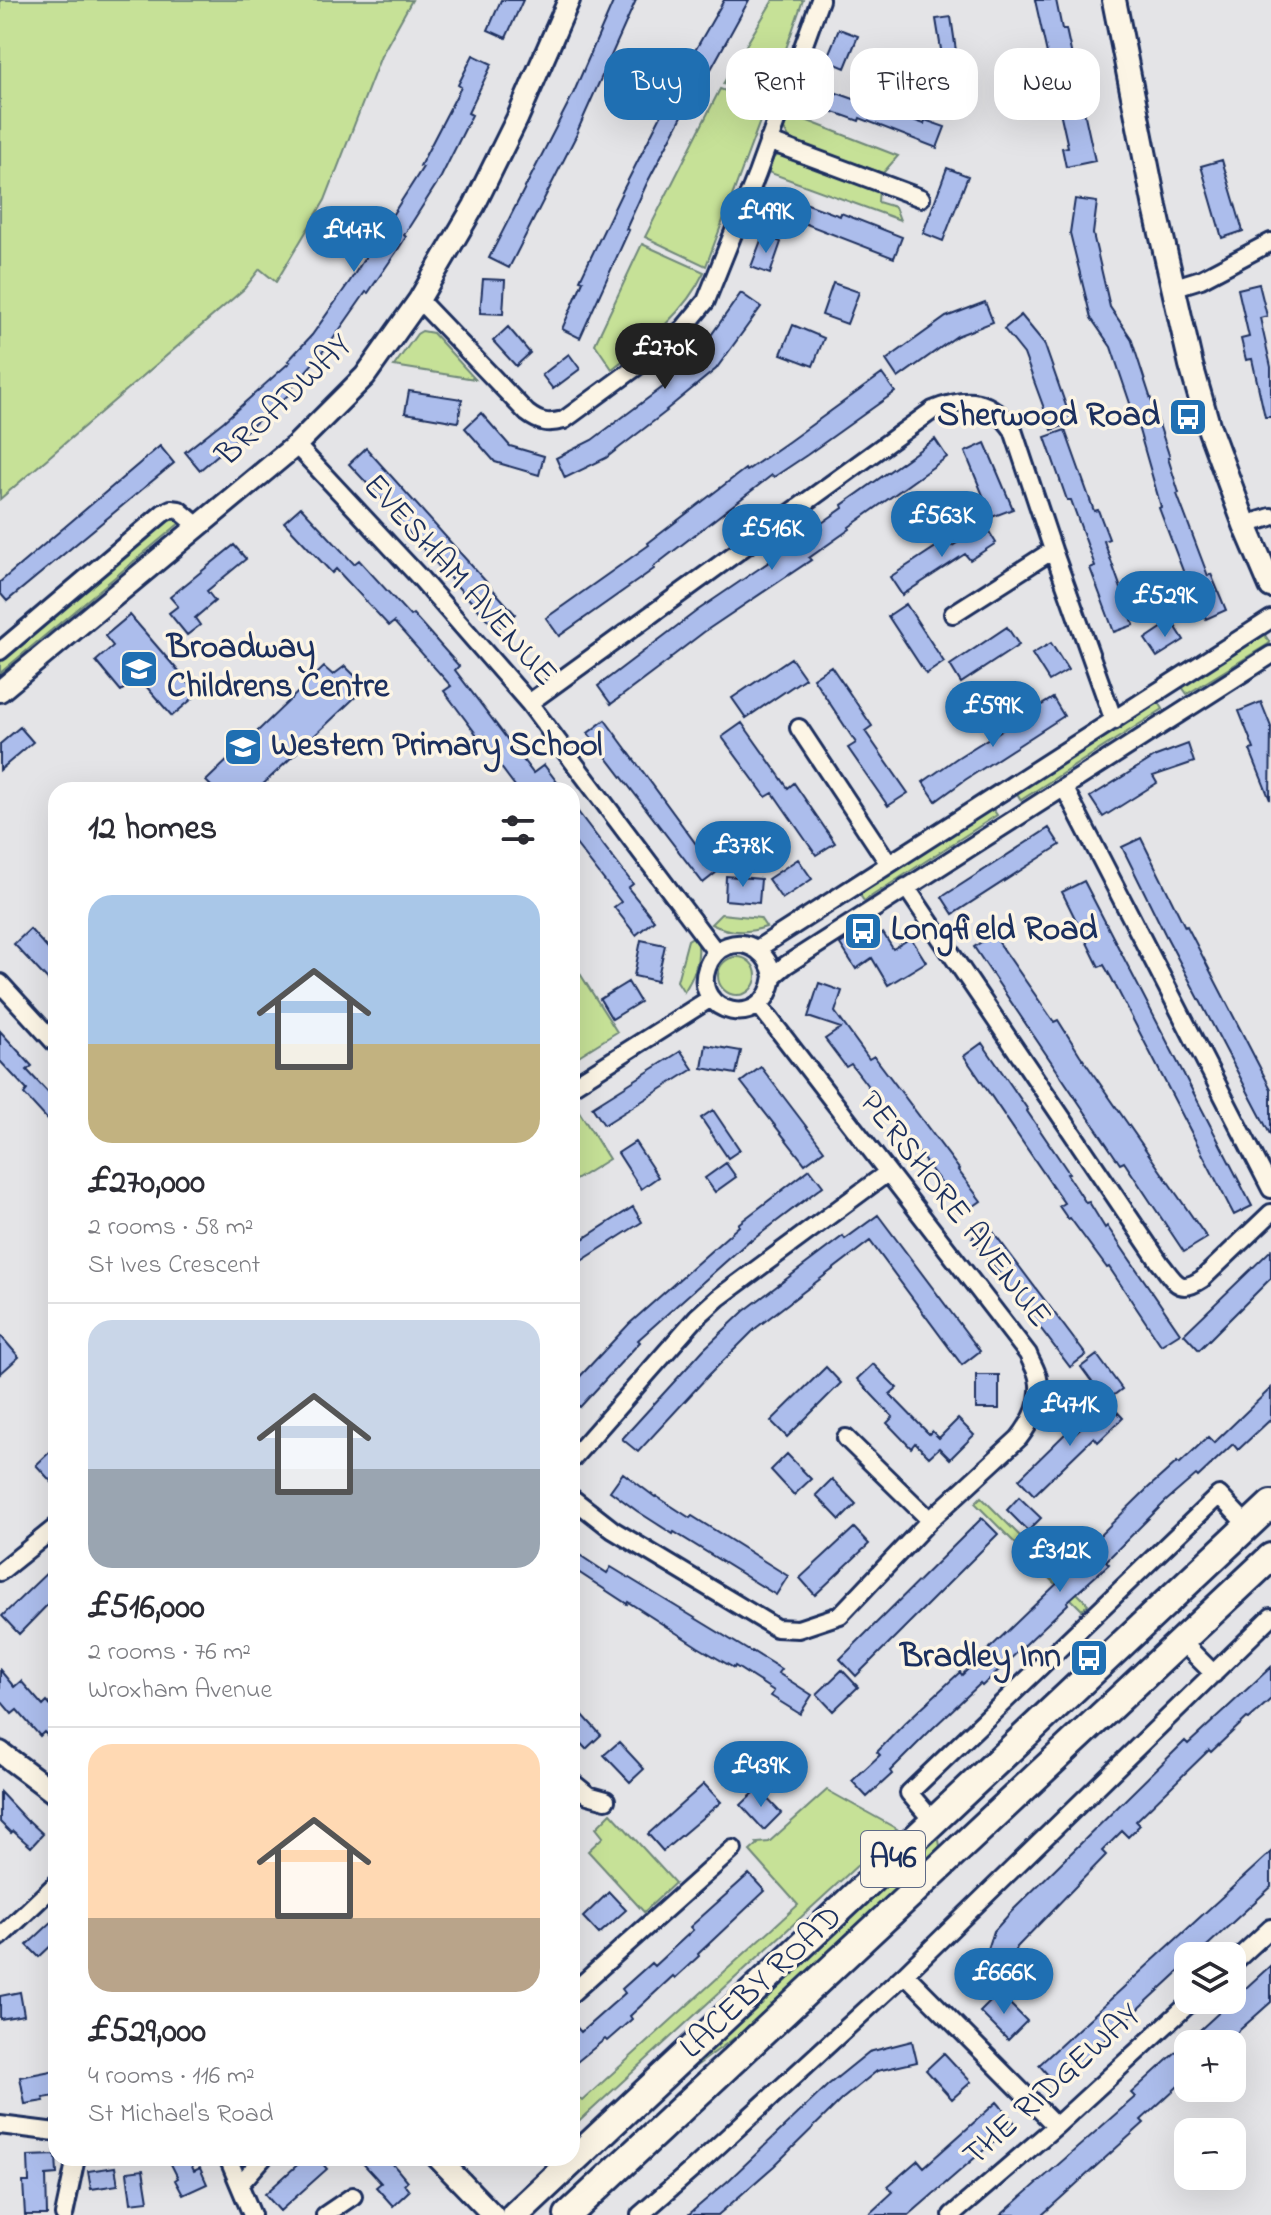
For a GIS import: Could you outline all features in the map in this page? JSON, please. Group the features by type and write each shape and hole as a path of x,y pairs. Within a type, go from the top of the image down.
{"highway":[{"name":"LACEBY ROAD","path":"580,2154 1271,1504"},
{"name":"LACEBY ROAD","path":"568,2215 1271,1557"},
{"name":"LACEBY ROAD","path":"515,2215 567,2166"}],"main road":[{"path":"1114,0 1172,288 1209,428 1271,586"}],"street":[{"name":"BROADWAY","path":"0,691 296,445 365,376 419,300 474,206 517,119 569,0"},
{"path":"419,300 539,422 564,420 654,354 684,328 706,301 820,0"},
{"path":"768,141 921,198"},
{"path":"1172,288 1201,279 1271,242"},
{"path":"529,703 915,422 952,402 975,401 990,406 1004,417 1013,430 1114,721"},
{"name":"EVESHAM AVENUE","path":"296,445 421,579 529,703 716,952"},
{"path":"0,651 163,513 171,509 179,510 198,526"},
{"path":"1245,525 1271,517"},
{"path":"953,614 1053,550"},
{"path":"757,949 1271,619"},
{"path":"773,976 906,887 1271,655"},
{"path":"1165,688 1181,713"},
{"path":"799,728 889,864"},
{"path":"1064,787 1268,1183"},
{"path":"1000,793 1016,818"},
{"path":"906,887 1175,1281 1183,1287 1191,1287 1213,1271 1271,1213"},
{"path":"841,895 857,919"},
{"path":"750,945 766,957 773,976 771,988 759,1005 745,1012 733,1012 722,1008 711,998 705,975 707,964 716,952 726,946 750,945"},
{"path":"0,983 48,1035"},
{"path":"580,1081 711,998"},
{"name":"PERSHORE AVENUE","path":"580,1504 613,1530 776,1628 798,1629 840,1615 930,1520 1019,1438 1038,1406 1039,1379 1028,1354 759,1005"},
{"path":"580,1450 708,1307 887,1173"},
{"path":"846,1438 930,1520"},
{"path":"933,1821 909,1793 1219,1495 1248,1526"},
{"path":"0,1572 48,1533"},
{"path":"640,2215 905,1974 1271,1617"},
{"path":"1181,1641 1214,1674"},
{"path":"0,1752 48,1788"},
{"path":"580,1788 588,1795 606,1800"},
{"path":"580,1986 733,1849"},
{"path":"0,1937 48,1892"},
{"path":"1246,1951 1271,1928"},
{"path":"905,1974 1056,2126"},
{"name":"THE RIDGEWAY","path":"952,2215 1056,2126 1178,2014"},
{"path":"0,2125 48,2131"},
{"path":"64,2215 74,2166"},
{"path":"232,2166 252,2215"},
{"path":"240,2184 256,2166"},
{"path":"446,2166 493,2215"},
{"path":"325,2215 353,2196"}],"green space":[{"path":"0,0 412,0 381,56 325,200 276,282 260,269 244,289 0,499"},
{"path":"773,0 803,0 786,48 744,48"},
{"path":"720,89 726,91 726,120 760,120 706,266 645,237 704,120 710,120 710,109"},
{"path":"788,120 805,120 898,156 883,173 794,142 784,129"},
{"path":"784,153 879,190 878,202 895,207 900,220 768,172 774,157"},
{"path":"642,244 704,272 676,314 612,369 595,344"},
{"path":"422,331 433,333 475,379 394,366"},
{"path":"172,512 181,522 0,673 0,655"},
{"path":"1263,632 1270,643 1187,694 1180,684"},
{"path":"1157,699 1163,709 1021,800 1015,790"},
{"path":"990,805 997,815 864,901 857,891"},
{"path":"721,914 760,918 766,927 738,931 711,924"},
{"path":"696,935 696,964 684,992 677,981 688,940"},
{"path":"737,957 750,963 756,976 750,989 737,995 724,989 718,976 724,963"},
{"path":"580,974 617,1032 580,1055"},
{"path":"580,1113 609,1159 580,1177"},
{"path":"981,1497 1088,1604 1082,1610 975,1503"},
{"path":"827,1790 897,1829 580,2121 580,2099 582,2101 798,1905 750,1851 757,1843 769,1842"},
{"path":"611,1813 675,1883 644,1912 588,1851 603,1837 596,1828"},
{"path":"934,1837 939,1840 940,1846 934,1854 741,2033 673,2083"}],"building":[{"path":"501,0 523,0 506,38 488,30"},
{"path":"614,0 636,0 615,48 604,48 604,72 578,132 509,268 489,258 573,94"},
{"path":"724,0 749,0 710,71 710,48 696,48"},
{"path":"1035,0 1056,0 1062,29 1066,29 1070,48 1046,48"},
{"path":"951,17 956,48 941,48 936,19"},
{"path":"839,29 858,36 853,48 850,48 845,68 834,63 834,48 831,48"},
{"path":"473,55 492,64 468,113 472,115 441,177 397,251 331,342 291,389 293,391 200,470 185,452 290,362 312,335 423,167 420,166 461,87 458,85"},
{"path":"834,92 850,98 850,118 834,112"},
{"path":"659,120 680,120 647,183 580,338 562,329 583,281 580,280"},
{"path":"865,120 913,120 924,124 925,120 945,127 937,148"},
{"path":"1062,120 1086,120 1095,161 1066,167 1062,148 1068,147"},
{"path":"1222,160 1243,231 1222,238 1201,166"},
{"path":"947,168 968,176 943,241 923,233"},
{"path":"794,199 902,237 894,258 788,217"},
{"path":"1075,199 1097,202 1093,234 1110,307 1131,338 1170,458 1177,494 1208,576 1211,574 1226,610 1206,619 1185,576 1159,508 1139,430 1111,347 1091,318 1070,233"},
{"path":"763,235 781,242 770,274 751,267"},
{"path":"483,279 505,280 503,314 480,313"},
{"path":"833,283 859,292 847,324 822,315"},
{"path":"1259,284 1267,316 1260,318 1271,367 1271,417 1265,417 1252,359 1246,360 1241,339 1249,337 1238,289"},
{"path":"741,293 761,307 716,369 606,458 565,478 556,458 592,440 667,384 665,381 697,355"},
{"path":"985,302 993,322 957,336 898,378 886,360 946,317"},
{"path":"1021,315 1044,343 1072,423 1052,430 1024,354 1004,329"},
{"path":"793,325 824,338 813,366 781,354"},
{"path":"508,327 530,353 516,366 493,341"},
{"path":"569,354 580,369 553,389 542,375"},
{"path":"882,374 895,392 807,455 774,477 772,475 654,569 559,636 546,618 649,545 745,469"},
{"path":"409,391 462,399 458,422 405,413"},
{"path":"481,413 510,446 544,456 539,475 495,462 465,428"},
{"path":"1065,430 1094,511 1098,510 1109,539 1104,541 1134,625 1114,632 1090,568 1095,566 1045,437"},
{"path":"935,439 947,457 849,527 809,558 811,560 704,632 611,704 598,686 698,610 813,532 843,508 842,505"},
{"path":"985,443 1013,509 992,517 965,452"},
{"path":"160,446 174,463 7,601 0,593 0,582"},
{"path":"366,448 515,614 497,630 349,464"},
{"path":"301,507 354,564 359,560 459,666 455,670 533,773 544,765 557,782 512,782 444,691 451,686 394,622 389,626 336,569 332,573 284,522"},
{"path":"985,525 996,543 970,560 965,554 902,595 890,577 948,539 952,546"},
{"path":"234,545 246,559 207,591 215,601 195,618 200,625 187,635 169,613 178,606 170,597"},
{"path":"906,604 944,662 926,674 888,616"},
{"name":"Broadway Childrens Centre","path":"130,615 198,694 172,716 138,677 121,691 96,661 113,646 105,636"},
{"path":"1172,621 1184,640 1157,657 1145,639"},
{"path":"1007,627 1019,645 961,683 950,665"},
{"path":"1051,643 1068,670 1049,681 1032,654"},
{"path":"791,658 805,678 746,718 732,698"},
{"path":"345,666 366,687 265,782 206,781 324,667 333,675"},
{"path":"831,666 872,726 865,731 908,793 888,806 848,748 856,743 813,678"},
{"path":"1053,698 1064,716 936,801 923,782"},
{"path":"1261,702 1271,727 1270,800 1250,750 1254,749 1239,711"},
{"path":"605,720 696,844 701,840 722,868 703,883 588,733"},
{"path":"742,723 788,788 794,783 835,843 816,855 773,793 766,797 722,737"},
{"path":"20,727 33,742 0,770 0,744"},
{"path":"1188,744 1194,762 1153,776 1157,783 1103,817 1090,797 1156,756"},
{"path":"580,814 633,884 628,888 654,920 636,935 614,907 621,902 580,849"},
{"path":"1049,828 1060,845 953,914 942,897"},
{"path":"1141,838 1271,1089 1271,1136 1122,847"},
{"path":"798,859 812,879 782,899 768,879"},
{"path":"726,876 761,879 759,903 725,900"},
{"path":"1084,881 1252,1206 1234,1215 1112,979 1104,965 1099,967 1062,892"},
{"path":"30,929 48,949 48,980 14,944"},
{"path":"883,933 893,949 911,938 926,962 888,985 872,958 856,969 840,944 851,937 859,948"},
{"path":"993,934 1054,1022 1058,1020 1207,1238 1184,1252 1124,1162 1120,1164 974,947"},
{"path":"641,940 665,945 657,981 634,976"},
{"path":"628,982 640,1002 612,1019 600,999"},
{"path":"819,983 842,991 835,1012 869,1059 874,1056 981,1201 964,1213 851,1064 846,1067 825,1039 841,1028 808,1017"},
{"path":"0,1031 32,1066 27,1070 48,1092 48,1120 24,1094 27,1090 0,1061"},
{"path":"982,1043 1086,1203 1089,1202 1105,1228 1107,1226 1180,1333 1161,1345 1109,1267 1059,1206 1064,1203 964,1056"},
{"path":"706,1045 741,1051 736,1074 702,1068"},
{"path":"681,1051 693,1069 604,1125 592,1107"},
{"path":"761,1067 824,1150 805,1164 741,1082"},
{"path":"713,1110 740,1150 728,1158 701,1118"},
{"path":"635,1142 658,1177 641,1189 618,1153"},
{"path":"726,1163 736,1177 715,1192 705,1178"},
{"path":"810,1169 823,1186 750,1240 638,1340 640,1342 580,1407 580,1376 629,1324 738,1224"},
{"path":"633,1207 642,1222 580,1262 580,1241"},
{"path":"878,1215 980,1351 962,1365 870,1241 756,1328 638,1452 622,1439 704,1349 744,1311 843,1236 845,1239"},
{"path":"988,1225 1086,1355 1070,1367 972,1238"},
{"path":"1271,1250 1271,1278 1199,1350 1184,1334"},
{"path":"0,1335 19,1357 0,1374"},
{"path":"1097,1355 1122,1389 1106,1401 1081,1367"},
{"path":"873,1364 897,1388 890,1394 929,1434 932,1431 939,1438 958,1419 974,1435 950,1459 939,1448 929,1457 915,1443 911,1448 887,1423 893,1417 857,1379"},
{"path":"826,1367 841,1383 787,1437 771,1421"},
{"path":"976,1375 999,1375 999,1409 976,1409"},
{"path":"1271,1388 1271,1419 1238,1450 1233,1444 1198,1477 1196,1475 1166,1501 1106,1561 1109,1564 982,1686 980,1684 933,1728 867,1797 852,1781 880,1755 877,1752 905,1723 960,1672 962,1675 1069,1572 1097,1544 1094,1541 1148,1488 1208,1437 1214,1443"},
{"path":"1108,1402 1123,1418 1098,1442 1094,1437 1034,1495 1019,1479 1072,1427 1076,1432"},
{"path":"48,1454 48,1478 36,1465"},
{"path":"787,1454 811,1479 794,1495 771,1470"},
{"path":"623,1473 655,1497 690,1518 692,1516 788,1576 776,1595 673,1534 610,1491"},
{"path":"832,1479 856,1504 840,1520 816,1495"},
{"path":"1019,1497 1041,1518 1028,1531 1007,1510"},
{"path":"982,1518 998,1534 856,1676 840,1659"},
{"path":"854,1528 869,1544 815,1595 800,1578"},
{"path":"580,1555 607,1573 611,1567 752,1651 781,1669 778,1673 812,1695 800,1714 771,1696 774,1691 735,1666 580,1573"},
{"path":"48,1572 48,1604 19,1634 2,1616"},
{"path":"1271,1667 1271,1699 1211,1752 1209,1750 1136,1821 1140,1825 1128,1837 1122,1831 1102,1851 1106,1855 1017,1947 1002,1994 976,1986 994,1931 1011,1912 1185,1741 1188,1744"},
{"path":"0,1670 14,1687 21,1681 43,1706 48,1703 48,1736 44,1732 40,1736 17,1710 12,1714 0,1700"},
{"path":"842,1670 858,1687 833,1711 817,1694"},
{"path":"580,1712 601,1735 586,1749 580,1743"},
{"path":"619,1742 644,1769 630,1782 604,1755"},
{"path":"704,1784 721,1802 663,1851 648,1834"},
{"path":"758,1789 781,1813 764,1830 741,1805"},
{"path":"0,1792 43,1834 31,1847 0,1822"},
{"path":"1271,1852 1271,1887 1211,1942 1174,1942 1174,1976 1057,2085 1039,2065"},
{"path":"749,1874 765,1891 699,1956 630,2016 632,2019 580,2059 580,2031 625,1993 622,1989 651,1963 654,1966 693,1930 690,1927"},
{"path":"609,1892 626,1910 599,1934 583,1917"},
{"path":"48,1925 48,1949 39,1957 27,1945"},
{"path":"1271,1965 1271,2002 1240,2030 1200,2030 1217,2014 1246,2014 1246,1988"},
{"path":"20,1992 24,2015 0,2019 0,1996"},
{"path":"999,1993 1027,2021 1008,2040 980,2012"},
{"path":"912,2041 917,2062 877,2071 841,2100 774,2166 718,2215 688,2215 828,2085 869,2052"},
{"path":"944,2053 971,2082 952,2099 926,2070"},
{"path":"1174,2054 1174,2090 1141,2120 1144,2123 1042,2215 1001,2215 1135,2097 1131,2093"},
{"path":"48,2072 48,2097 43,2098 44,2101 25,2104 20,2077"},
{"path":"997,2102 1015,2123 909,2215 868,2215 893,2192 888,2186 918,2160 924,2167"},
{"path":"48,2155 48,2166 57,2166 57,2174 46,2175 47,2215 25,2215 23,2182 29,2182 28,2156"},
{"path":"172,2166 192,2166 194,2171 200,2168 207,2184 183,2195 175,2180 178,2178"},
{"path":"296,2166 325,2166 327,2169 280,2211 265,2194"},
{"path":"365,2166 395,2166 407,2181 404,2184 409,2191 393,2206 376,2187 381,2183"},
{"path":"115,2167 118,2185 91,2189 88,2171"},
{"path":"143,2170 148,2201 131,2203 127,2172"}],"place":[{"name":"Sherwood Road","path":"1188,417"},
{"name":"Broadway Childrens Centre","path":"139,669"},
{"name":"Western Primary School","path":"243,747"},
{"name":"Longfield Road","path":"863,931"},
{"name":"Bradley Inn","path":"1089,1658"}]}
